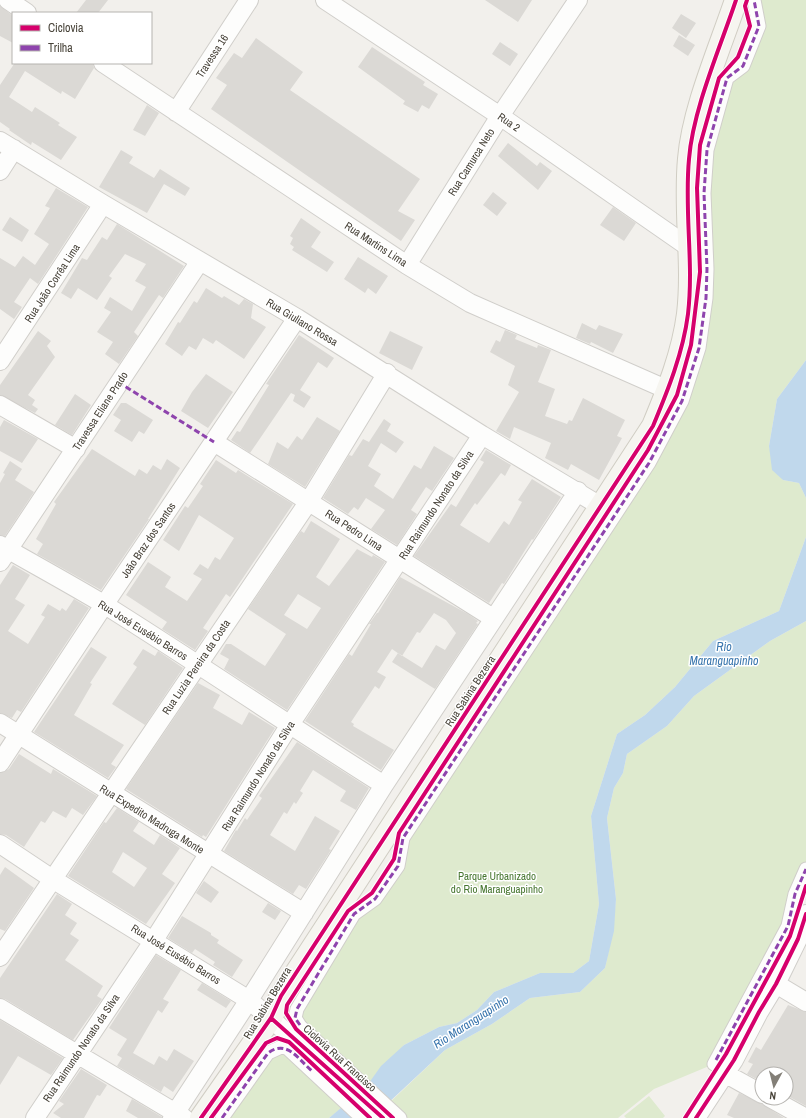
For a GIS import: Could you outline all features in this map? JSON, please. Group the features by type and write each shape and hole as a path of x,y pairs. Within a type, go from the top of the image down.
{"main road":[{"name":"Rua Sabina Bezerra","path":"201,1118 271,1018 281,996 602,507 653,426 668,390 679,356 688,314 690,248 687,185 689,158 693,136 708,82 736,0"}],"street":[{"path":"8,0 26,12"},
{"name":"Travessa 16","path":"176,112 249,0"},
{"name":"Rua 2","path":"325,0 500,116 690,248"},
{"name":"Rua Camurca Neto","path":"407,264 500,116 578,0"},
{"path":"362,1118 315,1057 295,1018 297,1009 354,914 375,899 398,866 403,838 649,463 682,401 699,348 706,298 707,269 704,193 708,150 727,78 743,66 759,26 754,0"},
{"name":"Rua Martins Lima","path":"104,64 407,264 470,303 668,390"},
{"path":"0,171 7,145"},
{"name":"Rua Giuliano Rossa","path":"7,145 103,204 297,318 387,373 482,435 578,491 602,507"},
{"name":"Rua João Corrêa Lima","path":"0,361 103,204"},
{"name":"Travessa Eliane Prado","path":"3,552 76,449 200,261"},
{"name":"João Braz dos Santos","path":"0,764 104,605 297,318"},
{"name":"Rua Luzia Pereira da Costa","path":"0,957 54,880 110,793 309,501 387,373"},
{"path":"0,405 76,449"},
{"name":"Rua Raimundo Nonato da Silva","path":"35,1118 76,1054 154,940 289,726 482,435"},
{"name":"Rua Pedro Lima","path":"214,442 493,618"},
{"path":"0,1008 177,1116 384,785 578,491"},
{"name":"Rua José Eusébio Barros","path":"3,552 104,605 198,665 289,726 384,785"},
{"name":"Rua Expedito Madruga Monte","path":"0,723 208,855 304,913"},
{"name":"Rua José Eusébio Barros","path":"0,844 54,880 154,940 249,1000 382,1118"},
{"path":"696,1118 788,926 795,894 806,870"},
{"path":"720,1069 759,1012 802,940 806,914"},
{"path":"776,984 806,1002"},
{"path":"222,1118 268,1053 274,1048 281,1047 315,1057 400,1118"},
{"path":"720,1069 754,1089"},
{"path":"784,1106 806,1118"}],"green space":[{"name":"Parque Urbanizado do Rio Maranguapinho","path":"754,0 806,0 806,360 777,399 769,446 771,455 783,480 799,483 806,498 806,537 779,611 713,641 675,687 645,715 617,734 591,816 599,904 589,961 573,973 540,973 494,992 477,1010 457,1023 439,1027 404,1045 366,1087 309,1035 297,1009 354,914 398,866 403,838 649,463 727,78 743,66 759,26"},
{"path":"806,621 806,869 788,926 714,1064 654,1089 618,1118 400,1118 387,1105 445,1050 492,1024 530,998 580,992 605,968 613,931 616,899 607,818 614,788 623,773 627,754 667,726 694,696 770,641"},
{"path":"281,1047 347,1104 329,1118 222,1118"},
{"path":"649,1096 665,1116 663,1118 626,1118 624,1116"}],"water":[{"path":"806,360 806,498 799,483 783,480 772,470 769,446 777,399"},
{"name":"Rio Maranguapinho","path":"806,537 806,621 770,641 694,696 667,726 627,754 623,773 614,788 607,818 616,899 614,931 605,968 580,992 530,998 492,1024 445,1050 372,1118 329,1118 366,1087 381,1066 404,1045 439,1027 457,1023 477,1010 494,992 540,973 573,973 589,961 599,904 591,816 617,734 645,715 675,687 713,641 779,611"}],"building":[{"path":"86,0 108,0 99,12 77,12"},
{"path":"485,0 532,0 518,22"},
{"path":"0,6 12,15 12,42 0,36"},
{"path":"681,14 696,23 686,38 672,28"},
{"path":"679,35 695,45 688,56 673,46"},
{"path":"256,38 303,72 290,90 420,179 398,211 415,220 401,241 211,109 227,85 216,78 234,53 242,58"},
{"path":"500,42 518,54 510,66 492,54"},
{"path":"372,47 425,82 423,85 438,94 429,109 422,105 418,112 403,104 405,101 358,67"},
{"path":"14,64 93,64 94,68 75,99 62,91 61,94 25,71 9,97 32,112 35,107 60,123 58,125 77,137 61,160 32,142 31,145 0,122 0,85"},
{"path":"147,105 159,113 145,136 133,130"},
{"path":"508,143 537,166 540,162 552,171 538,190 498,156"},
{"path":"121,150 133,157 129,163 154,178 160,169 190,188 185,196 164,184 147,213 99,187"},
{"path":"56,188 88,207 38,284 30,278 14,302 22,307 14,319 0,309 0,258 15,267 23,256 35,265 49,244 34,234 50,208 45,206"},
{"path":"493,192 507,203 497,216 483,205"},
{"path":"613,207 636,223 624,241 600,225"},
{"path":"10,217 29,230 22,242 2,230"},
{"path":"301,218 321,232 311,247 334,262 327,272 292,250 294,247 290,244 293,238 290,236"},
{"path":"117,224 184,266 163,298 159,295 134,332 138,336 119,364 105,354 113,342 97,332 111,312 104,308 110,297 132,311 146,287 135,281 146,264 125,254 109,276 112,278 97,300 78,288 71,299 61,293 82,258 87,260 102,237 107,240"},
{"path":"358,257 388,276 376,294 368,288 365,293 344,279"},
{"path":"206,288 222,298 224,296 239,305 244,299 253,304 251,318 266,327 244,359 216,340 213,344 203,338 196,350 189,346 182,356 165,344 178,322 180,323 194,301 197,303"},
{"path":"582,323 596,330 599,325 623,334 613,353 591,342 590,344 576,338"},
{"path":"505,330 517,335 515,339 537,348 538,345 551,350 538,382 555,389 545,416 567,424 569,420 572,421 583,398 625,420 617,436 622,438 599,480 571,464 568,470 545,458 551,443 514,427 510,439 496,431 519,392 508,385 515,366 490,352 496,340 500,342"},
{"path":"38,331 51,341 47,346 55,357 28,395 35,400 32,405 38,409 35,413 0,395 0,385"},
{"path":"390,331 423,347 412,370 379,353"},
{"path":"299,335 334,358 327,368 318,362 300,390 311,397 304,408 293,401 295,395 291,393 250,453 231,440 237,431 240,432 269,385 266,384"},
{"path":"206,374 233,392 208,428 181,411 192,392"},
{"path":"75,394 91,405 72,435 55,425"},
{"path":"121,403 126,403 153,420 144,434 139,431 132,442 114,431 121,420 113,415"},
{"path":"317,417 340,431 305,487 268,464 277,442 288,449 297,436 302,440"},
{"path":"384,419 391,424 387,431 404,442 396,453 381,443 368,466 381,474 374,486 393,499 414,465 421,469 434,446 454,458 432,491 426,487 411,510 417,514 397,545 371,529 385,510 366,498 358,510 354,507 348,514 323,498 349,455 352,456 363,439 369,442"},
{"path":"4,420 38,439 22,463 0,451 0,427"},
{"path":"92,449 135,476 139,469 147,474 153,465 161,470 167,459 180,468 149,519 101,590 37,554 43,544 36,539 56,504 54,502"},
{"path":"486,450 511,465 505,476 501,473 477,505 475,503 460,525 489,543 504,521 509,525 522,502 518,500 532,479 561,497 533,540 532,539 504,584 502,583 489,603 414,556 451,504 456,507 484,462 480,460"},
{"path":"216,460 236,473 238,470 293,504 230,597 226,594 203,628 208,631 195,650 162,629 167,622 126,595 148,562 171,577 165,587 187,601 202,579 193,574 200,564 208,569 215,557 220,560 234,538 199,515 179,551 163,540 185,506 188,508 203,486 200,484"},
{"path":"10,461 22,469 15,480 34,492 5,536 0,535 0,483 5,474 3,473"},
{"path":"311,521 340,539 316,577 329,586 357,549 372,557 373,555 385,562 287,710 224,669 229,659 220,654 226,644 231,644 265,666 286,634 248,609 301,531 304,533","holes":["298,594 321,608 307,629 284,615"]},
{"path":"13,565 30,575 15,599 25,605 8,631 28,644 45,617 41,615 48,604 60,611 62,608 66,611 74,599 89,608 21,712 17,710 12,718 0,713 0,585"},
{"path":"400,577 478,621 476,623 478,624 435,689 392,662 398,653 392,649 377,672 386,677 379,689 375,686 351,722 354,724 353,726 394,750 381,770 305,721 349,654 352,656 371,624 369,624 378,613","holes":["434,613 446,620 456,633 445,650 436,645 422,668 402,656 417,632 420,633"]},
{"path":"91,647 107,657 90,683 92,684 74,715 124,745 111,764 116,767 108,778 34,732"},
{"path":"143,649 155,656 158,651 183,668 145,725 112,704 137,667 133,664"},
{"path":"198,683 220,695 213,708 242,725 249,712 275,728 206,837 203,835 202,837 126,789"},
{"path":"297,742 369,788 356,810 340,801 346,791 313,770 300,791 303,793 296,804 294,802 287,814 284,812 270,835 295,851 315,816 340,831 329,849 331,850 306,889 299,885 293,894 224,851 236,830 237,831 245,818 247,820 262,798 259,796"},
{"path":"19,754 51,774 53,769 97,796 83,815 72,808 66,818 53,811 45,823 41,821 24,847 6,835 0,834 0,773 9,769"},
{"path":"117,808 139,822 133,831 154,845 160,835 180,848 162,874 175,883 146,924 68,876 104,822 106,823","holes":["123,852 147,868 134,887 112,872"]},
{"path":"5,867 34,888 5,931 0,929 0,875"},
{"path":"204,881 219,892 211,903 196,893"},
{"path":"57,894 72,904 65,915 77,923 70,934 79,940 65,960 103,986 97,996 102,999 73,1040 5,999 0,998 0,978"},
{"path":"268,903 281,911 275,920 262,912"},
{"path":"182,916 211,933 211,935 219,940 217,943 243,960 232,977 213,965 215,962 195,949 192,953 168,938"},
{"path":"156,955 181,970 163,999 169,1002 162,1013 158,1010 133,1053 154,1065 159,1056 167,1061 174,1049 194,1061 173,1092 164,1086 161,1092 117,1066 122,1058 117,1055 127,1039 109,1028"},
{"path":"202,983 231,1001 226,1008 197,990"},
{"path":"788,1005 806,1012 806,1106 794,1099 794,1066 754,1066 754,1078 747,1074 753,1064 748,1062 756,1047 761,1050"},
{"path":"0,1020 63,1058 51,1075 18,1056 0,1085"},
{"path":"81,1069 107,1085 100,1096 97,1095 84,1118 61,1118 53,1113 64,1104 59,1101"},
{"path":"739,1093 754,1100 754,1106 765,1106 784,1118 734,1118 727,1115"},
{"path":"132,1099 162,1118 138,1118 126,1111"}],"marked path":[{"path":"300,1025 295,1018 297,1009 354,914 375,899 398,866 403,838 649,463 682,401 699,348 706,298 707,269 704,193 707,150 727,78 743,66 759,26 754,0"},
{"path":"118,382 214,442"},
{"path":"716,1060 788,926 795,894 806,869"},
{"path":"222,1118 268,1053 275,1049 287,1049 292,1052 313,1072"}],"cycle path":[{"path":"201,1118 271,1018 281,996 653,426 679,357 686,329 690,295 688,178 692,140 701,99 736,0"},
{"name":"Ciclovia Rua Francisco","path":"393,1118 296,1029 286,1013 287,1005 348,911 372,893 394,859 399,833 648,450 677,395 691,345 700,272 697,188 700,145 719,78 738,57 750,26 745,6 747,0"},
{"path":"685,1118 726,1054 790,936 806,886"},
{"path":"696,1118 734,1060 759,1012 776,984 798,939 806,914"},
{"path":"271,1018 383,1118"},
{"path":"211,1118 266,1043 277,1038 289,1042 370,1118"}]}
